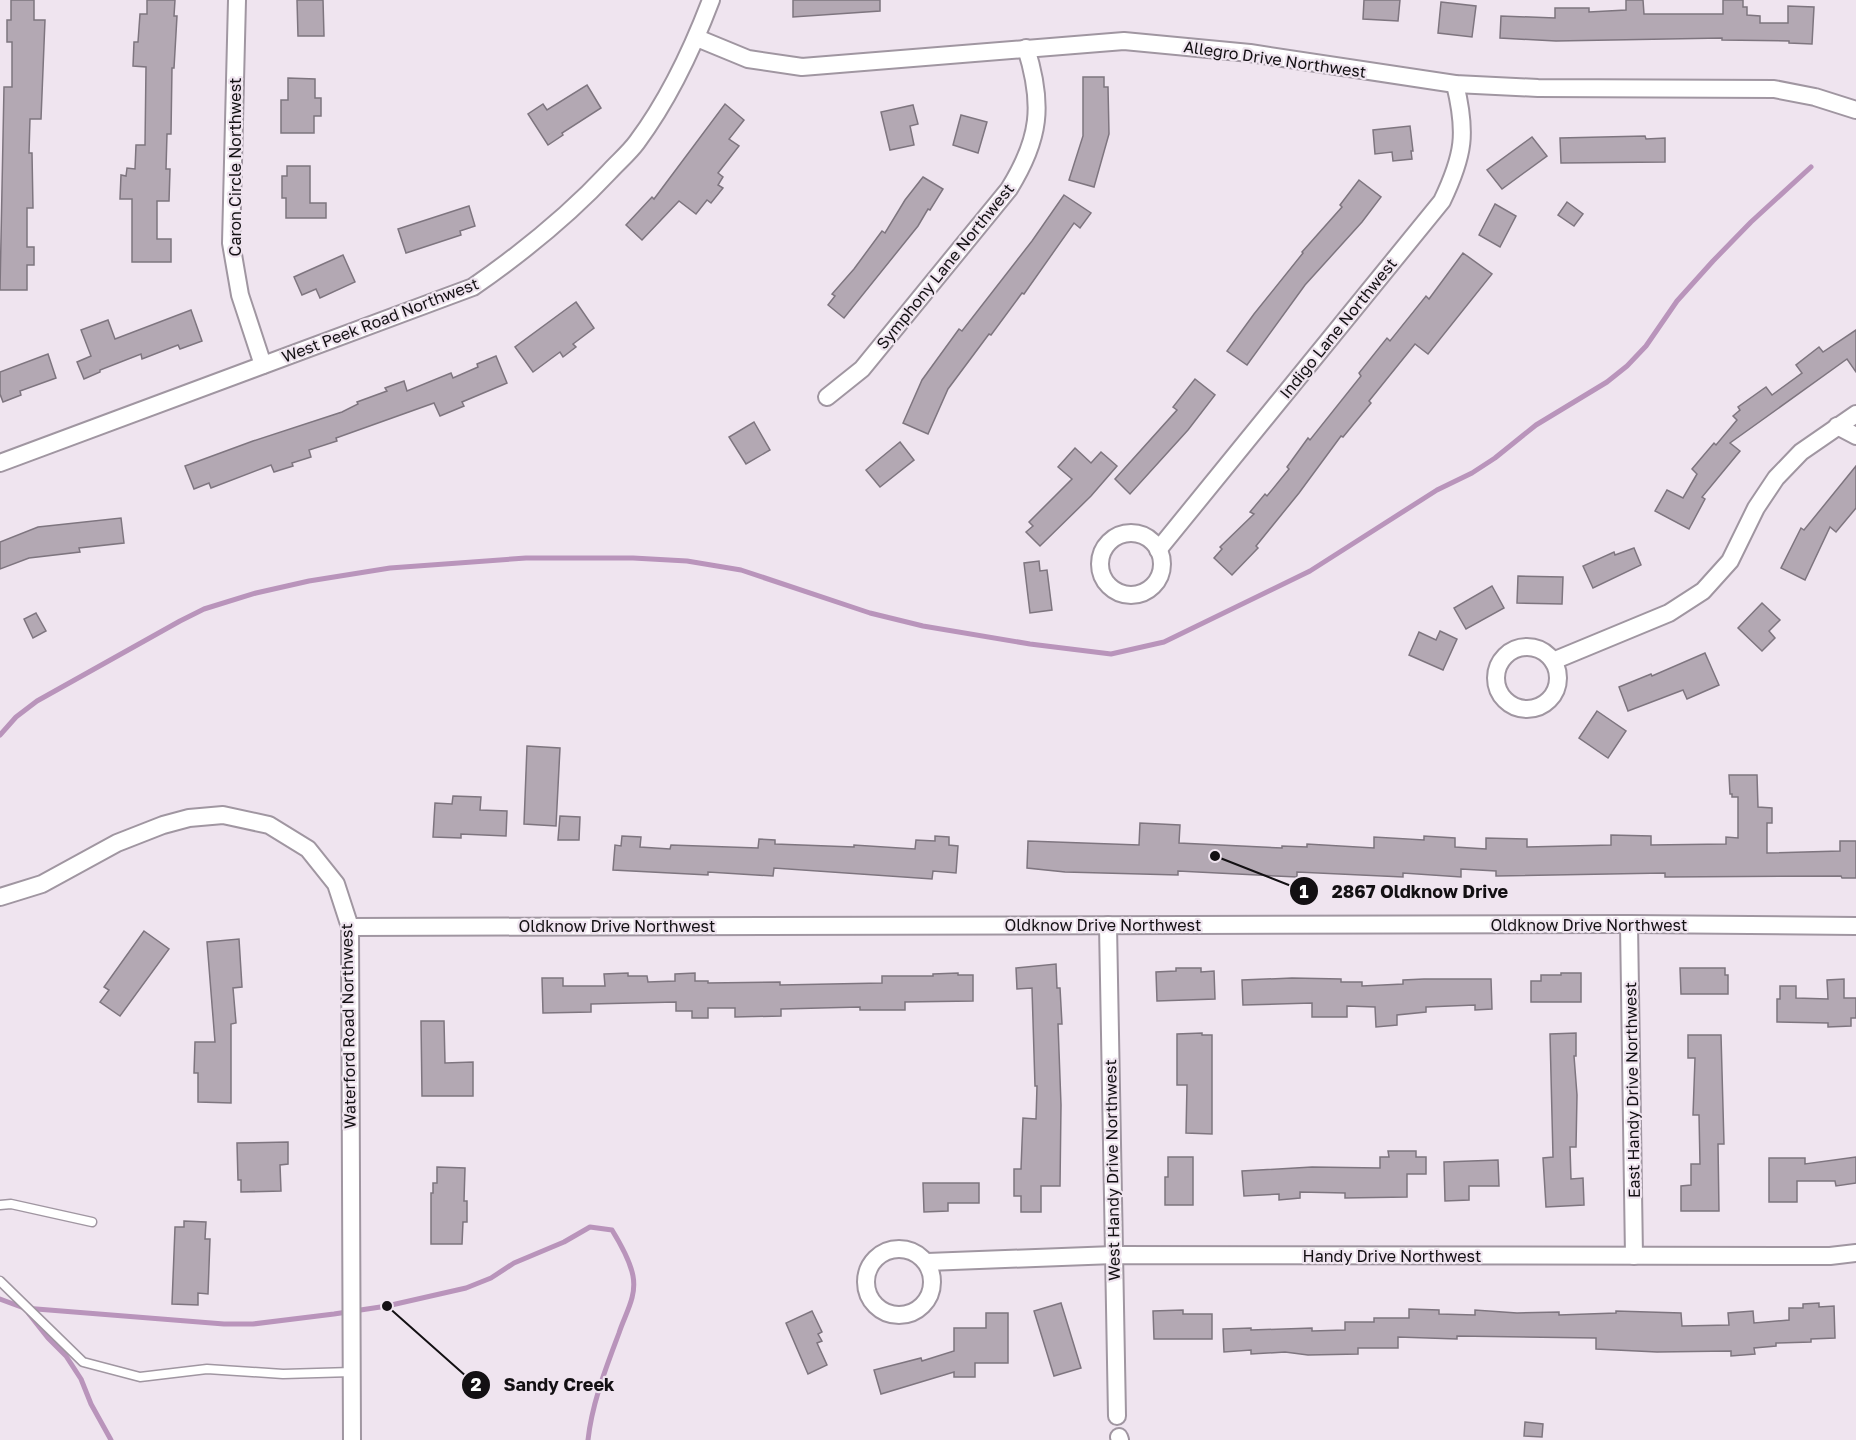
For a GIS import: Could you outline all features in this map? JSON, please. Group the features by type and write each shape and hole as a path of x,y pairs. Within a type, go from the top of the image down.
{"street":[{"name":"Caron Circle Northwest","path":"237,0 231,243 240,295 263,365"},
{"name":"West Peek Road Northwest","path":"0,463 473,287 516,257 580,203 636,143 665,100 696,38 711,0"},
{"name":"Allegro Drive Northwest","path":"696,38 748,59 802,67 1124,41 1250,53 1455,84 1538,88 1774,89 1815,97 1856,110"},
{"name":"Symphony Lane Northwest","path":"827,397 861,369 1009,189 1024,165 1035,133 1038,104 1035,76 1026,48"},
{"name":"Indigo Lane Northwest","path":"1158,550 1442,201 1455,174 1462,143 1462,113 1455,84"},
{"path":"1553,661 1669,613 1703,591 1730,561 1756,508 1776,478 1801,452 1856,414"},
{"path":"1837,426 1856,436"},
{"name":"Waterford Road Northwest","path":"0,897 42,884 117,843 163,825 189,818 223,815 270,825 308,849 336,884 350,927 352,1440"},
{"name":"Oldknow Drive Northwest","path":"350,927 1629,924 1856,926"},
{"name":"East Handy Drive Northwest","path":"1629,924 1634,1256"},
{"name":"West Handy Drive Northwest","path":"1108,925 1117,1416"},
{"name":"Handy Drive Northwest","path":"927,1262 932,1272 931,1293 917,1310 896,1315 877,1307 870,1298 866,1288 866,1276 870,1265 886,1250 897,1248 919,1254 927,1262 1113,1256 1830,1256 1856,1253"}],"lane":[{"path":"0,1205 11,1204 92,1222"},
{"path":"0,1281 83,1362 140,1377 207,1369 283,1374 352,1372"}],"building":[{"path":"11,0 34,0 34,20 45,20 41,119 30,119 29,153 32,153 33,208 27,208 27,247 34,247 34,265 27,265 27,290 0,290 4,87 12,87 12,42 7,42 7,20 11,20"},
{"path":"147,0 175,0 174,16 177,16 174,68 172,68 171,134 167,134 166,169 170,169 169,201 157,201 157,239 171,239 171,262 132,262 132,199 120,199 121,175 126,176 127,168 135,169 136,145 145,145 146,67 133,66 134,42 138,42 140,14 147,14"},
{"path":"297,0 323,0 324,36 298,36"},
{"path":"793,0 880,0 880,11 793,17"},
{"path":"1364,0 1400,0 1398,21 1363,19"},
{"path":"1626,0 1643,0 1644,14 1723,14 1723,0 1743,0 1743,7 1747,7 1747,15 1760,16 1760,23 1788,23 1788,6 1814,7 1812,44 1789,43 1789,41 1722,40 1722,38 1556,41 1500,38 1501,16 1555,18 1555,8 1589,8 1589,12 1626,10"},
{"path":"1441,2 1476,6 1472,37 1438,33"},
{"path":"1083,77 1104,77 1104,87 1108,87 1109,134 1094,187 1069,180 1083,136"},
{"path":"288,78 315,79 315,98 321,98 321,116 314,116 314,133 281,133 281,100 288,100"},
{"path":"587,85 601,108 562,133 563,135 548,145 528,114 543,104 547,110"},
{"path":"725,104 744,120 729,139 739,146 718,173 723,177 718,185 723,188 711,203 707,200 696,214 679,201 642,240 626,225 652,197 654,199"},
{"path":"913,105 918,124 910,126 914,145 890,150 881,112"},
{"path":"961,115 987,122 978,153 953,145"},
{"path":"1410,126 1412,159 1393,161 1392,152 1375,154 1373,130"},
{"path":"1645,136 1646,139 1665,138 1665,162 1561,163 1560,138"},
{"path":"1532,137 1547,156 1502,189 1487,170"},
{"path":"287,166 310,166 310,203 326,203 326,218 286,218 286,198 282,198 282,176 287,176"},
{"path":"923,177 943,189 918,226 844,318 828,305 835,296 832,294 882,231 885,233 905,200"},
{"path":"1359,180 1381,197 1362,222 1305,285 1247,365 1227,351 1302,252 1342,207 1340,205"},
{"path":"1064,195 1091,213 1080,228 1074,223 1024,294 1022,293 991,335 989,334 948,389 928,434 903,423 922,380 959,329 962,331 1032,241"},
{"path":"1567,202 1583,214 1574,226 1558,215"},
{"path":"1495,204 1516,216 1500,247 1479,235"},
{"path":"469,206 475,226 460,231 461,235 406,253 398,229"},
{"path":"1463,253 1492,274 1428,354 1415,344 1369,401 1371,403 1343,437 1341,436 1256,546 1258,548 1232,575 1214,558 1222,549 1220,547 1254,514 1250,512 1265,494 1267,496 1289,469 1287,467 1308,438 1310,440 1361,376 1359,373 1387,338 1390,341 1426,296 1429,299"},
{"path":"343,255 355,282 320,298 316,289 302,295 294,277"},
{"path":"576,302 594,328 573,344 576,347 563,357 560,352 533,372 515,347"},
{"path":"191,310 202,341 180,349 178,345 142,359 141,354 100,370 84,379 77,362 91,356 81,330 108,320 115,339"},
{"path":"1856,330 1856,372 1847,359 1730,443 1740,451 1702,497 1705,499 1689,529 1655,511 1667,490 1683,498 1697,474 1692,469 1737,420 1733,416 1740,410 1738,407 1766,387 1772,395 1802,373 1796,365 1819,347 1823,352"},
{"path":"48,354 56,378 20,391 21,395 3,402 0,394 0,372"},
{"path":"496,356 507,383 462,402 464,406 440,416 434,403 309,450 311,457 292,463 293,466 274,472 271,465 211,488 209,483 194,489 185,466 342,412 358,404 357,402 387,391 385,388 404,381 407,391 451,373 453,378"},
{"path":"1195,379 1215,395 1188,430 1130,494 1115,479 1177,410 1173,407"},
{"path":"754,422 770,450 746,464 729,437"},
{"path":"900,442 914,460 880,487 866,470"},
{"path":"1075,448 1091,463 1101,452 1117,466 1091,496 1040,546 1026,532 1033,526 1029,522 1072,479 1058,467"},
{"path":"1856,466 1856,508 1836,532 1830,527 1805,580 1781,568 1801,528 1804,530"},
{"path":"121,518 124,543 79,548 80,552 29,558 0,569 0,542 38,527"},
{"path":"1634,548 1641,565 1593,588 1583,566 1614,552 1615,555"},
{"path":"1039,561 1040,571 1047,570 1052,610 1030,613 1024,563"},
{"path":"1518,576 1563,577 1562,604 1517,603"},
{"path":"1492,586 1504,608 1466,629 1454,608"},
{"path":"1762,603 1780,620 1769,631 1775,638 1762,651 1738,628"},
{"path":"36,613 46,631 33,638 24,619"},
{"path":"1440,631 1457,639 1443,670 1409,655 1419,632 1436,640"},
{"path":"1705,653 1719,685 1687,699 1683,690 1628,711 1619,687 1651,674 1652,676"},
{"path":"1597,711 1626,731 1608,758 1579,738"},
{"path":"527,746 560,748 556,826 524,824"},
{"path":"1729,775 1757,775 1758,807 1772,808 1772,823 1767,823 1767,853 1840,851 1840,841 1856,841 1856,878 1842,878 1841,876 1665,877 1665,873 1496,876 1496,871 1461,869 1461,877 1403,873 1403,877 1297,872 1297,877 1178,871 1178,875 1065,872 1027,868 1028,841 1139,845 1140,823 1180,825 1179,843 1282,848 1282,846 1307,847 1307,844 1374,848 1374,837 1424,840 1424,836 1455,838 1455,847 1486,849 1486,838 1527,839 1527,847 1611,845 1611,835 1651,836 1651,845 1726,844 1726,837 1738,838 1738,797 1732,797 1730,794"},
{"path":"453,796 481,797 480,810 507,811 506,836 461,834 461,838 433,837 435,803 452,804"},
{"path":"560,816 580,817 579,840 558,840"},
{"path":"622,836 641,837 640,847 670,849 671,845 758,848 759,839 775,840 775,844 854,847 854,845 915,849 916,840 935,841 935,836 949,837 949,845 958,846 956,873 933,871 932,879 774,868 773,876 708,872 708,875 613,870 615,845 621,846"},
{"path":"144,931 169,949 120,1016 100,1002 109,990 104,987"},
{"path":"239,939 242,987 233,988 236,1023 231,1024 231,1103 198,1102 198,1073 194,1073 195,1042 215,1042 207,942"},
{"path":"1056,964 1062,1024 1058,1024 1061,1105 1060,1186 1041,1186 1041,1212 1021,1212 1021,1196 1014,1196 1014,1169 1021,1169 1023,1118 1036,1119 1037,1086 1035,1086 1032,988 1017,989 1016,968"},
{"path":"1176,968 1201,968 1201,972 1214,971 1215,999 1157,1001 1156,972 1176,971"},
{"path":"1680,968 1725,968 1725,975 1728,975 1728,994 1681,994"},
{"path":"628,973 628,976 647,976 648,982 675,981 675,974 695,973 695,981 708,981 708,983 780,982 780,985 882,983 882,976 933,976 933,974 958,973 958,975 973,975 973,1001 905,1002 905,1010 860,1010 860,1007 781,1009 781,1016 735,1017 735,1008 708,1008 708,1018 692,1018 692,1011 676,1011 676,1002 591,1004 591,1012 543,1013 542,978 563,978 563,986 605,986 604,974"},
{"path":"1561,973 1581,973 1581,1002 1531,1002 1531,981 1541,981 1541,975 1561,975"},
{"path":"1341,979 1341,982 1362,982 1362,986 1403,984 1403,980 1491,979 1492,1009 1475,1010 1475,1005 1426,1007 1426,1012 1397,1015 1397,1025 1376,1027 1375,1007 1347,1006 1347,1017 1312,1017 1312,1003 1243,1005 1242,980"},
{"path":"1844,979 1844,998 1856,998 1856,1018 1851,1018 1851,1026 1828,1027 1828,1023 1777,1022 1777,999 1780,999 1780,986 1796,986 1796,998 1828,999 1827,980"},
{"path":"421,1021 444,1021 445,1063 473,1062 473,1096 422,1096"},
{"path":"1202,1033 1202,1035 1212,1035 1212,1134 1186,1133 1187,1085 1177,1085 1177,1034"},
{"path":"1576,1033 1576,1056 1574,1056 1577,1095 1576,1147 1570,1147 1571,1179 1583,1178 1584,1205 1546,1207 1543,1158 1553,1157 1550,1034"},
{"path":"1688,1035 1721,1035 1724,1144 1718,1144 1719,1211 1681,1211 1681,1186 1691,1185 1691,1164 1700,1164 1699,1115 1693,1115 1695,1058 1688,1058"},
{"path":"288,1142 288,1164 280,1165 281,1191 241,1192 241,1180 238,1180 237,1143"},
{"path":"1388,1151 1416,1151 1416,1157 1426,1157 1426,1174 1407,1174 1407,1197 1345,1198 1345,1193 1300,1192 1300,1198 1279,1200 1279,1194 1244,1196 1242,1171 1312,1167 1380,1168 1380,1157 1389,1157"},
{"path":"1168,1157 1193,1157 1193,1205 1165,1205"},
{"path":"1856,1157 1856,1183 1836,1186 1835,1181 1797,1181 1797,1202 1769,1202 1769,1158 1805,1158 1805,1164"},
{"path":"1498,1160 1499,1186 1469,1186 1469,1200 1445,1201 1444,1162"},
{"path":"437,1167 465,1168 464,1201 467,1201 467,1222 463,1222 462,1244 431,1244 431,1193 433,1193 433,1183 437,1183"},
{"path":"923,1183 979,1183 979,1203 948,1203 948,1211 924,1212"},
{"path":"184,1221 206,1222 205,1239 210,1239 208,1294 198,1293 198,1305 172,1304 175,1227 184,1227"},
{"path":"1061,1303 1081,1368 1054,1376 1034,1311"},
{"path":"1819,1303 1819,1307 1834,1306 1835,1338 1811,1339 1811,1342 1776,1343 1776,1346 1754,1348 1755,1354 1731,1356 1731,1351 1657,1352 1596,1349 1596,1338 1457,1336 1457,1339 1398,1337 1398,1348 1358,1348 1358,1354 1308,1355 1285,1352 1251,1354 1251,1350 1224,1352 1223,1329 1345,1330 1345,1322 1374,1322 1374,1318 1409,1318 1409,1309 1439,1310 1439,1314 1475,1315 1475,1310 1517,1313 1559,1312 1559,1315 1616,1313 1616,1311 1681,1313 1682,1326 1729,1325 1728,1313 1753,1311 1754,1323 1789,1320 1789,1308 1803,1308 1803,1304"},
{"path":"1183,1310 1183,1314 1212,1314 1212,1339 1154,1339 1153,1311"},
{"path":"812,1311 822,1332 818,1334 822,1341 817,1343 827,1365 808,1374 786,1323"},
{"path":"986,1313 1008,1313 1008,1363 975,1363 975,1377 954,1377 954,1372 881,1394 874,1370 921,1358 922,1361 954,1351 954,1328 986,1328"},
{"path":"1525,1422 1543,1424 1542,1437 1524,1436"}],"waterway":[{"path":"0,735 16,717 37,701 204,609 256,593 309,581 390,568 526,558 633,558 687,561 741,570 870,613 923,626 1030,644 1111,654 1164,642 1310,571 1437,490 1472,473 1536,425 1607,382 1627,366 1646,346 1677,301 1713,261 1751,222 1811,167"},
{"path":"0,1299 24,1308 224,1324 253,1324 387,1306 466,1288 491,1278 514,1263 564,1242 590,1227 612,1230 630,1264 634,1284 630,1305 600,1386 588,1440"},
{"path":"29,1314 66,1356 81,1379 91,1404 111,1440"}],"place":[{"name":"2867 Oldknow Drive","path":"1215,856"},
{"name":"Sandy Creek","path":"387,1306"}]}
